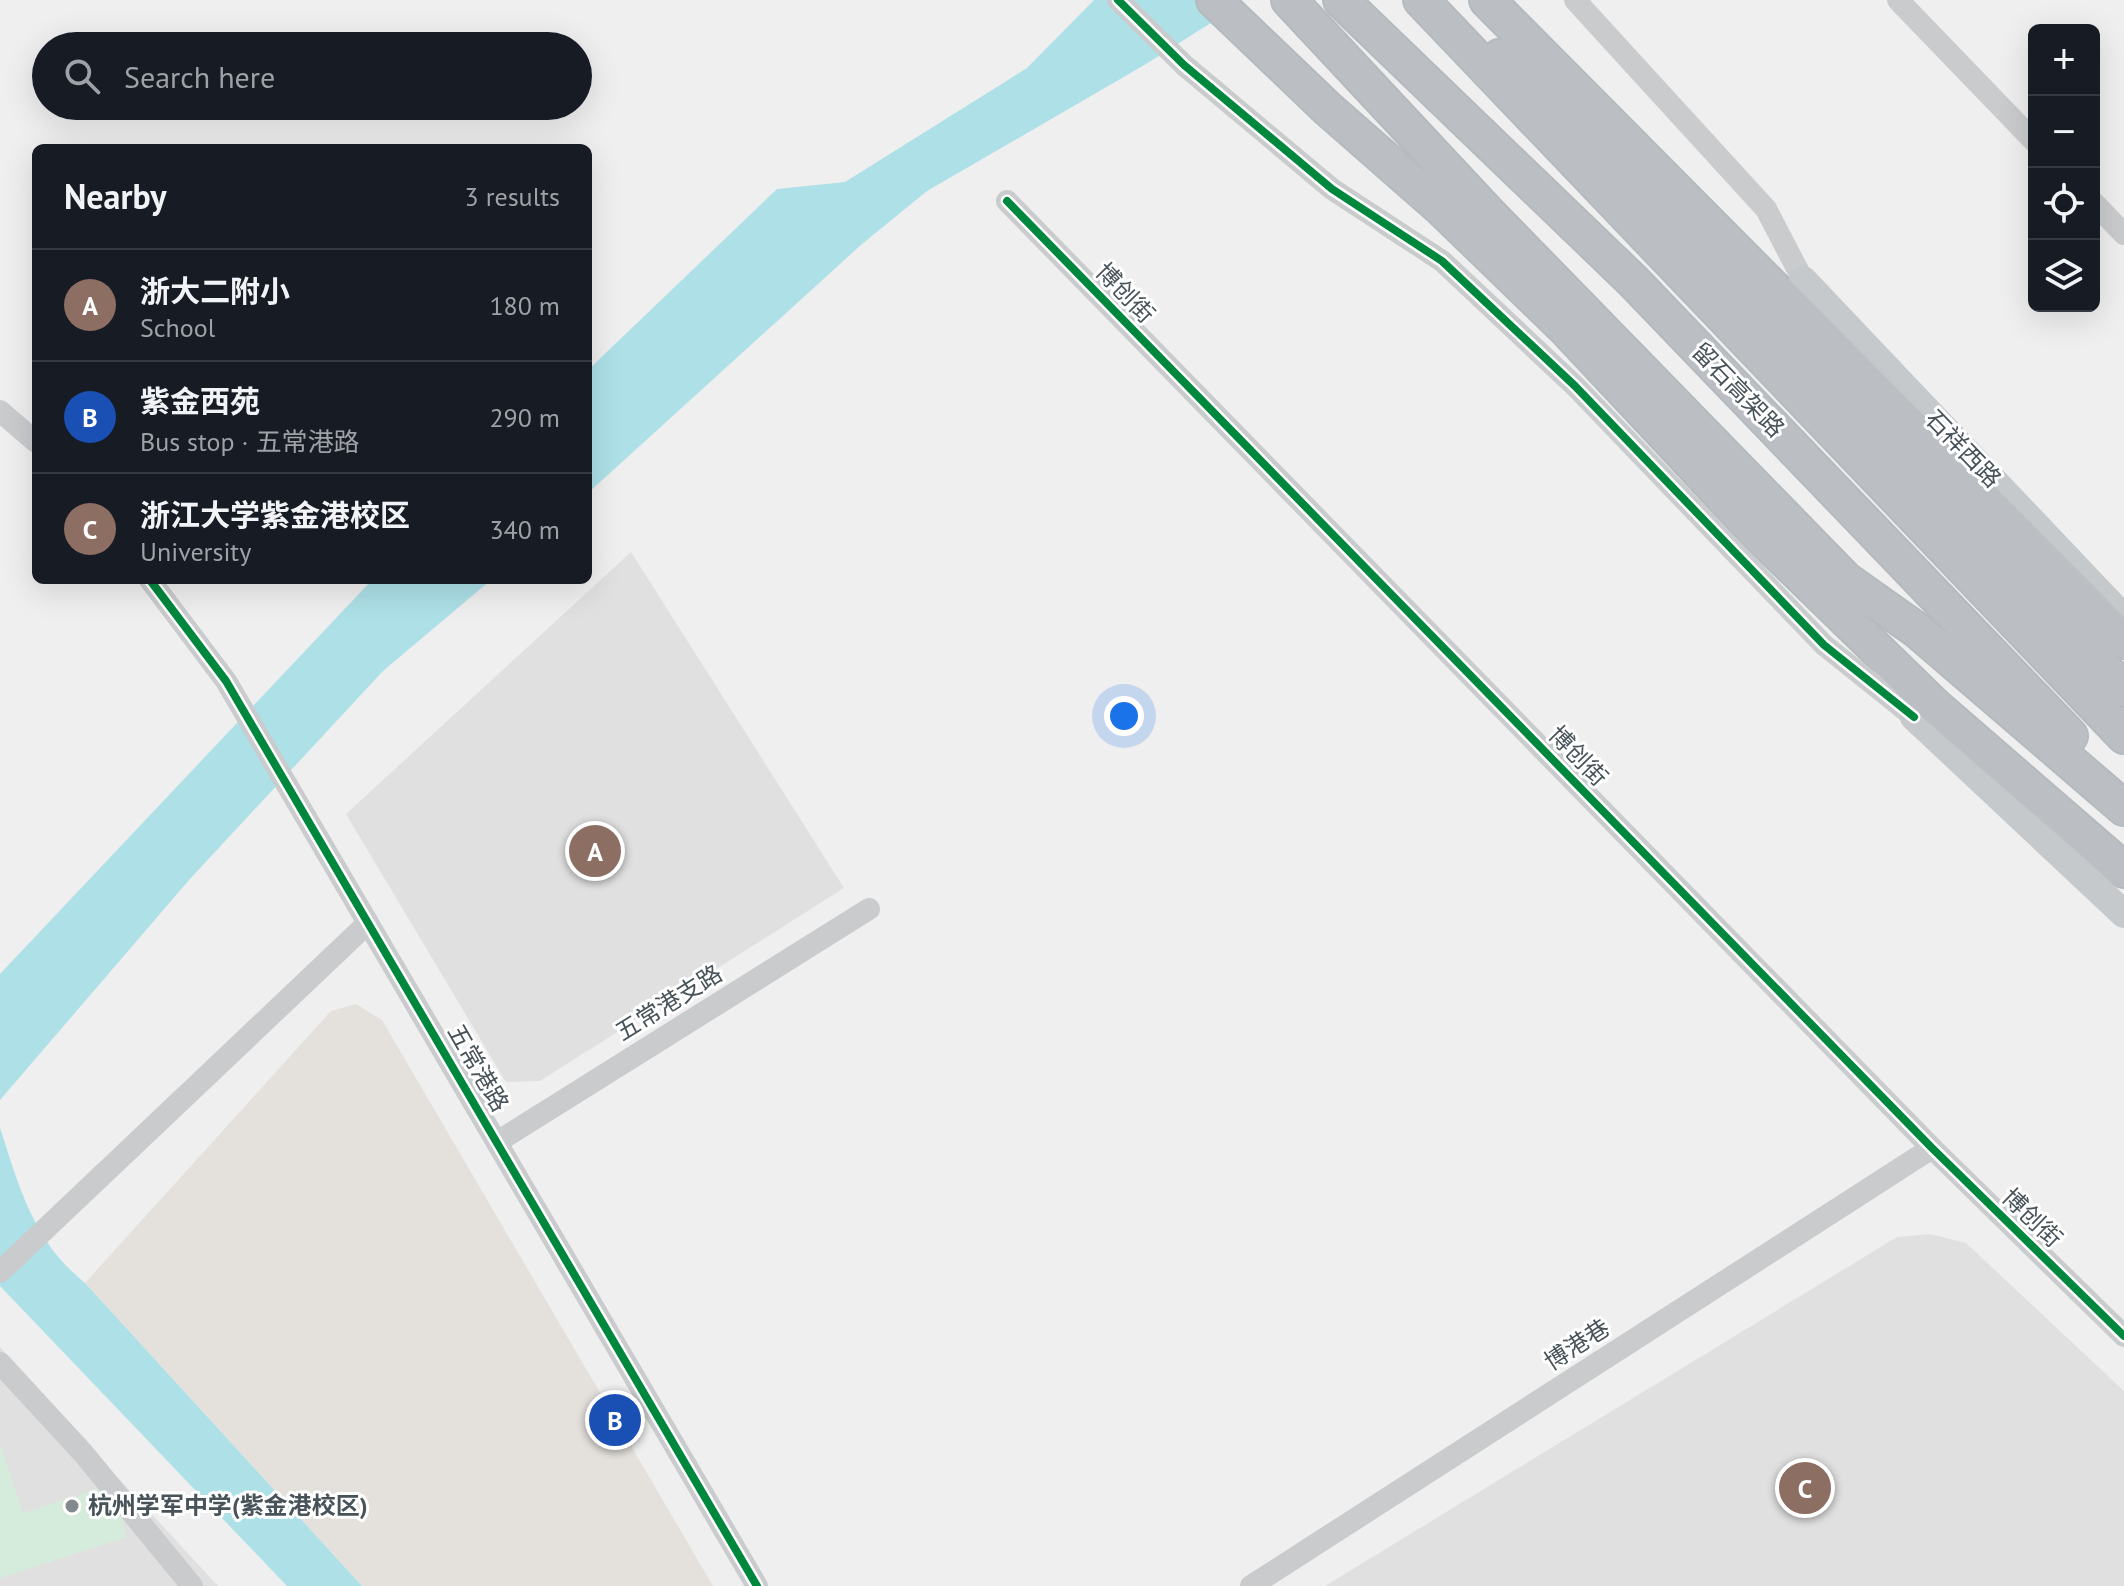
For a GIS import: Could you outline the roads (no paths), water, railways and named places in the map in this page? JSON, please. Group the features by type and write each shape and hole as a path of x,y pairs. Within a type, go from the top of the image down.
{"highway":[{"path":"1214,0 1328,109 1441,208 1565,328 1755,531 1914,717"},
{"path":"1289,0 1487,212 1846,580 1918,631 2124,808"},
{"name":"留石高架路","path":"1341,0 1633,281 2124,792"},
{"name":"留石高架路","path":"1421,0 2124,736"},
{"path":"1442,0 1494,53 1587,127 1943,506 2124,689"},
{"path":"1487,0 1661,171 2124,641"},
{"path":"1661,171 1803,280"},
{"path":"1755,531 1935,706 2124,870"}],"main road":[{"name":"石祥西路","path":"1803,280 2124,618"},
{"path":"1914,717 2124,914"}],"street":[{"path":"1118,0 1184,65 1332,189 1442,261 1575,386 1824,645 1914,717"},
{"path":"1575,0 1766,209 1803,280"},
{"path":"1898,0 2028,135"},
{"name":"博创街","path":"1007,201 1932,1148 2124,1336"},
{"path":"2100,209 2124,234"},
{"path":"0,411 32,439"},
{"name":"五常港路","path":"153,584 226,681 757,1586"},
{"name":"五常港支路","path":"497,1142 869,909"},
{"path":"0,1272 368,923"},
{"name":"博港巷","path":"1251,1586 1932,1148"},
{"path":"0,1363 83,1453 180,1582"}],"water":[{"path":"1094,0 1238,0 1225,14 1146,64 927,191 862,244 592,489 592,366 777,189 845,182 1027,68"},
{"path":"368,584 486,584 383,671 189,880 0,1100 0,974"},
{"path":"0,1128 30,1213 53,1250 362,1586 287,1586 0,1286"}],"place":[{"name":"浙大二附小","path":"595,851"},
{"name":"紫金西苑","path":"615,1420"},
{"name":"浙江大学紫金港校区","path":"1805,1488"},
{"name":"杭州学军中学(紫金港校区)","path":"72,1506"}]}
